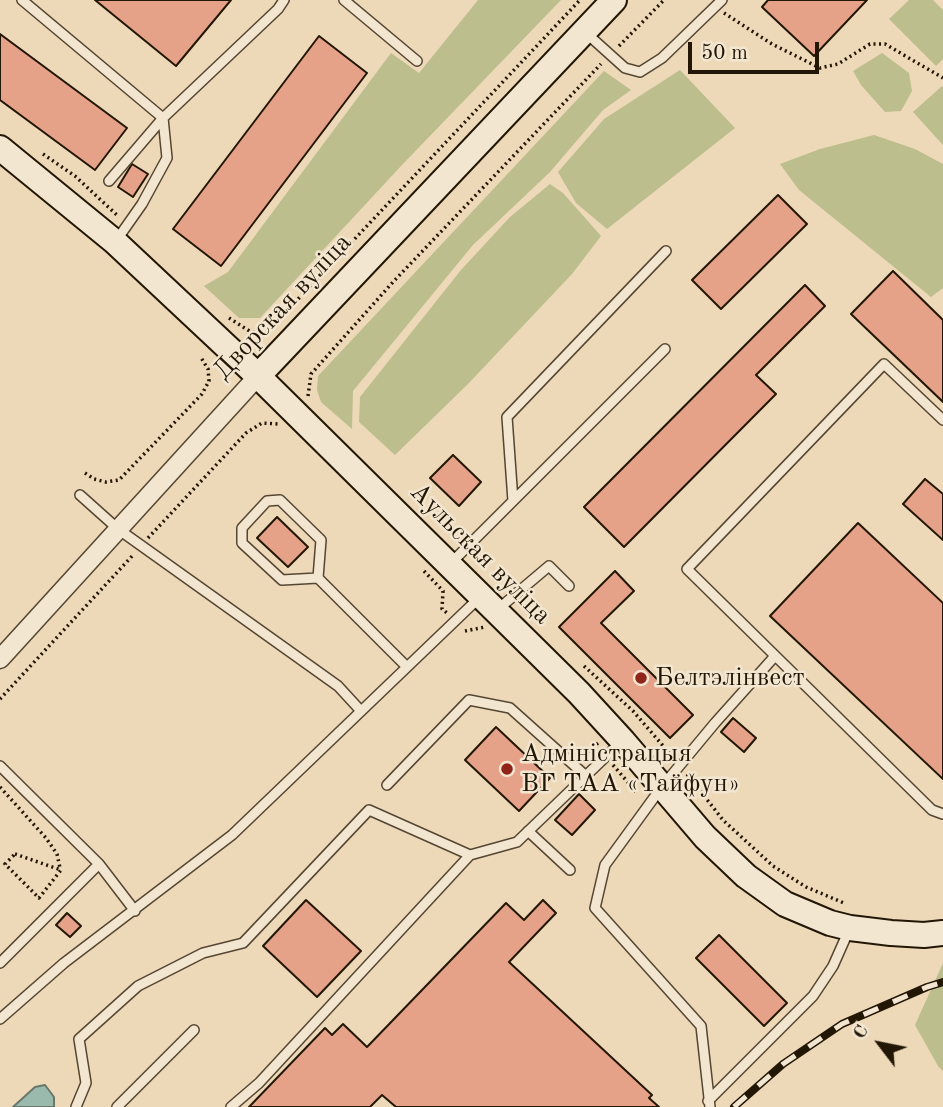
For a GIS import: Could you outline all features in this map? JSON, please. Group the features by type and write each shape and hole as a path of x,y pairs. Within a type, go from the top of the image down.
{"street":[{"name":"Дворская вуліца","path":"0,659 258,376 614,0"},
{"name":"Аульская вуліца","path":"0,148 115,242 258,376 579,693 705,837 746,876 785,904 830,923 851,917 924,935 943,933"}],"lane":[{"path":"22,0 163,118 167,158 142,204 115,242"},
{"path":"108,181 163,118 278,9 284,0"},
{"path":"344,0 417,61"},
{"path":"584,30 625,68 640,72 662,58 720,4"},
{"path":"513,501 507,417 666,251"},
{"path":"448,565 665,349"},
{"path":"943,420 884,364 687,569 932,810 943,814"},
{"path":"80,495 118,530 338,685 362,711"},
{"path":"318,578 321,540 281,500 267,501 242,528 242,542 282,580 318,578 406,666"},
{"path":"0,1019 64,963 232,835 406,666 488,604 550,566 569,586"},
{"path":"709,1104 701,1026 595,908 605,865 661,788 775,656"},
{"path":"387,785 469,700 510,708 586,776"},
{"path":"231,1107 259,1083 470,855 517,842 623,741"},
{"path":"0,766 99,864 135,911"},
{"path":"76,1107 86,1083 79,1040 138,986 204,953 243,943 369,810 470,855"},
{"path":"528,831 570,870"},
{"path":"0,963 99,864"},
{"path":"709,1104 813,996 834,966 851,917"},
{"path":"117,1107 194,1030"}],"path":[{"path":"266,333 580,0"},
{"path":"317,404 307,394 311,374 393,282 664,0"},
{"path":"720,4 732,20 820,68 838,64 870,44 885,44 943,78"},
{"path":"85,473 106,482 119,480 202,394 209,381 208,369 200,356"},
{"path":"582,664 633,711 723,820 773,866 851,917"},
{"path":"0,787 46,838 57,854 61,870"},
{"path":"0,869 15,854 61,870"},
{"path":"5,864 39,898 61,870"}],"green space":[{"path":"478,0 561,0 260,318 239,318 204,286 228,272 391,53 419,73"},
{"path":"909,0 933,0 943,10 943,59 936,66 889,19"},
{"path":"882,53 909,73 912,91 901,111 885,112 861,85 853,71"},
{"path":"680,70 735,128 607,229 576,203 558,172 604,119"},
{"path":"604,71 631,90 603,110 550,172 473,245 353,391 352,429 321,402 317,390 318,376"},
{"path":"942,86 943,88 943,145 913,112"},
{"path":"874,135 915,149 943,164 943,288 931,297 799,190 780,164 820,149"},
{"path":"550,184 563,193 601,236 572,274 468,384 395,455 359,422 360,397 461,270 510,217"},
{"path":"943,963 943,1071 915,1025"}],"shaded area":[{"path":"45,1085 54,1097 54,1107 13,1107 35,1087"}],"building":[{"path":"95,0 231,0 176,66"},
{"path":"768,0 867,0 814,56 762,7"},
{"path":"0,34 127,128 95,170 0,100"},
{"path":"319,36 367,73 221,266 173,229"},
{"path":"132,164 148,174 133,197 118,187"},
{"path":"778,195 807,224 721,309 692,280"},
{"path":"893,271 943,320 943,402 851,314"},
{"path":"805,285 825,306 756,375 776,394 624,547 584,507"},
{"path":"453,455 481,482 459,506 430,478"},
{"path":"925,479 943,494 943,540 903,504"},
{"path":"277,517 308,547 288,567 257,538"},
{"path":"858,523 943,603 943,779 770,616"},
{"path":"615,571 634,591 601,623 693,715 670,738 559,627"},
{"path":"733,718 756,738 744,752 721,732"},
{"name":"Адміністрацыя ВГ ТАА «Тайфун»","path":"496,727 550,778 519,811 465,760"},
{"path":"579,794 595,810 572,835 555,820"},
{"path":"306,900 361,951 317,997 263,946"},
{"path":"543,900 556,913 509,962 652,1095 649,1098 659,1107 396,1107 382,1095 370,1107 249,1107 325,1028 332,1035 343,1024 367,1047 506,903 524,920"},
{"path":"67,913 81,926 70,937 56,925"},
{"path":"719,935 787,1003 764,1026 696,958"}],"railway":[{"path":"734,1107 783,1064 842,1024 943,982"}],"place":[{"name":"Белтэлінвест","path":"641,678"},
{"name":"Адміністрацыя ВГ ТАА «Тайфун»","path":"507,769"}]}
